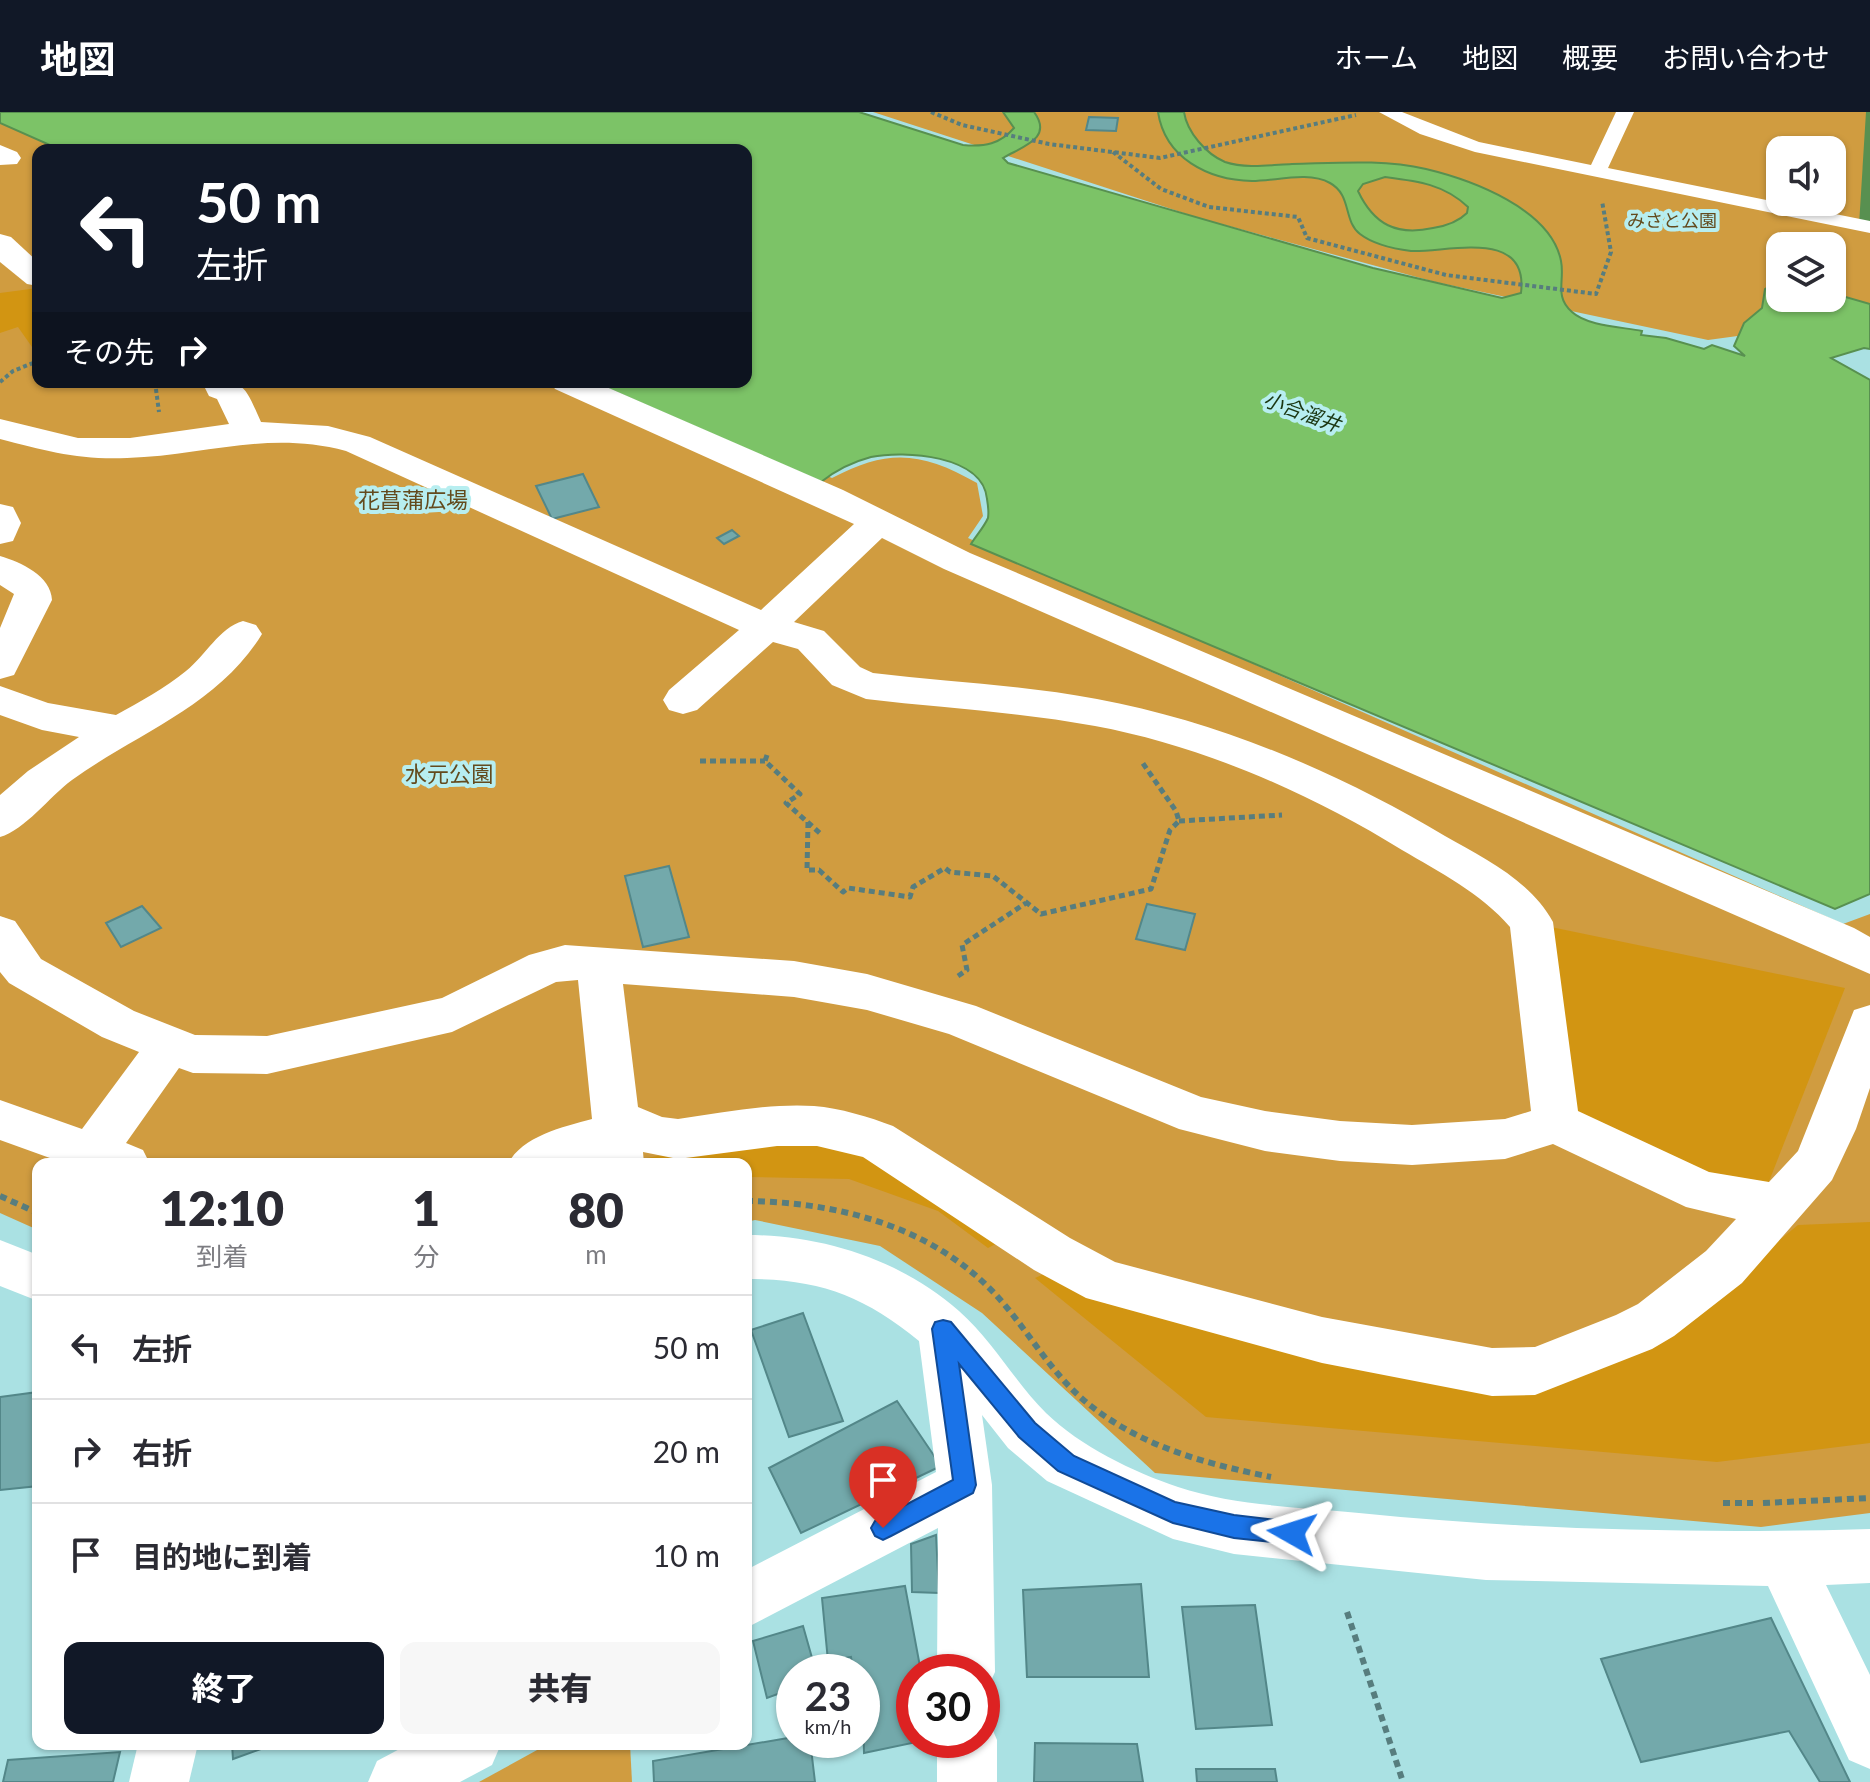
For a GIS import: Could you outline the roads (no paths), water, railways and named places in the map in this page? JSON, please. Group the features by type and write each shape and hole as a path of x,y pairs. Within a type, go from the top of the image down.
{"street":[{"path":"0,243 32,273"},
{"path":"221,388 231,393 249,432"},
{"path":"580,388 878,522 957,561 1838,940 1870,957"},
{"path":"1,428 78,448 144,446 249,432 328,436 358,444 766,627 811,640 846,676 866,686 1095,712 1159,728 1271,766 1405,831 1513,899 1531,922 1556,1123"},
{"path":"0,515 3,523 0,533"},
{"path":"683,700 878,522"},
{"path":"0,568 33,589 33,600 0,666"},
{"path":"0,822 11,808 86,749 193,686 243,634"},
{"path":"0,700 42,716 119,730"},
{"path":"0,933 25,971 118,1024 193,1054 267,1055 452,1014 545,967 565,962 794,979 867,992 960,1019 1196,1115 1265,1131 1340,1141 1412,1145 1505,1139 1556,1123 1703,1192 1779,1205"},
{"path":"599,964 618,1148"},
{"path":"618,1148 635,1126 655,1136 678,1139 777,1126 817,1126 876,1140 1052,1254 1104,1282 1322,1340 1492,1372 1535,1371 1634,1332 1656,1320 1724,1267 1815,1165 1832,1129 1870,1023"},
{"path":"103,1158 170,1045"},
{"path":"0,1120 97,1158"},
{"path":"544,1158 570,1145 618,1148"},
{"path":"752,1257 786,1257 852,1273 903,1297 943,1329 1027,1430 1066,1463 1173,1512 1234,1527 1486,1553 1784,1559 1870,1556"},
{"path":"0,1262 32,1276"},
{"path":"943,1329 965,1485 966,1654"},
{"path":"752,1597 965,1485"},
{"path":"1784,1559 1870,1739"},
{"path":"159,1782 167,1750"},
{"path":"398,1782 459,1750"},
{"path":"967,1758 967,1782"}],"lane":[{"path":"1597,173 1625,112"},
{"path":"1392,114 1475,147 1870,227"}],"water":[{"name":"小合溜井","path":"0,112 859,112 963,145 978,145 998,141 1014,128 1003,112 1034,112 1039,121 1038,136 1003,158 1008,163 1373,268 1502,298 1521,293 1520,272 1512,259 1499,251 1464,248 1411,251 1384,246 1365,238 1351,222 1342,194 1321,179 1236,180 1205,171 1179,154 1162,128 1158,112 1184,112 1198,142 1225,162 1250,166 1359,162 1393,164 1426,169 1486,189 1526,212 1542,226 1554,243 1561,261 1563,300 1578,317 1595,323 1642,331 1641,335 1666,338 1704,349 1712,345 1745,356 1734,346 1744,323 1762,308 1766,288 1766,312 1846,312 1846,297 1870,304 1870,349 1831,358 1870,380 1870,894 1835,909 971,544 988,518 987,499 982,484 972,473 957,465 921,456 885,455 851,464 821,482 606,388 752,388 752,144 47,144 0,123","holes":["1385,177 1430,185 1459,199 1468,207 1467,213 1447,225 1420,230 1398,229 1379,220 1358,191 1363,184"]}],"waterway":[{"path":"1870,112 1864,225 1870,226"}],"park label":[{"name":"みさと公園","path":"1672,221"},
{"name":"花菖蒲広場","path":"413,500"},
{"name":"水元公園","path":"449,774"}]}
